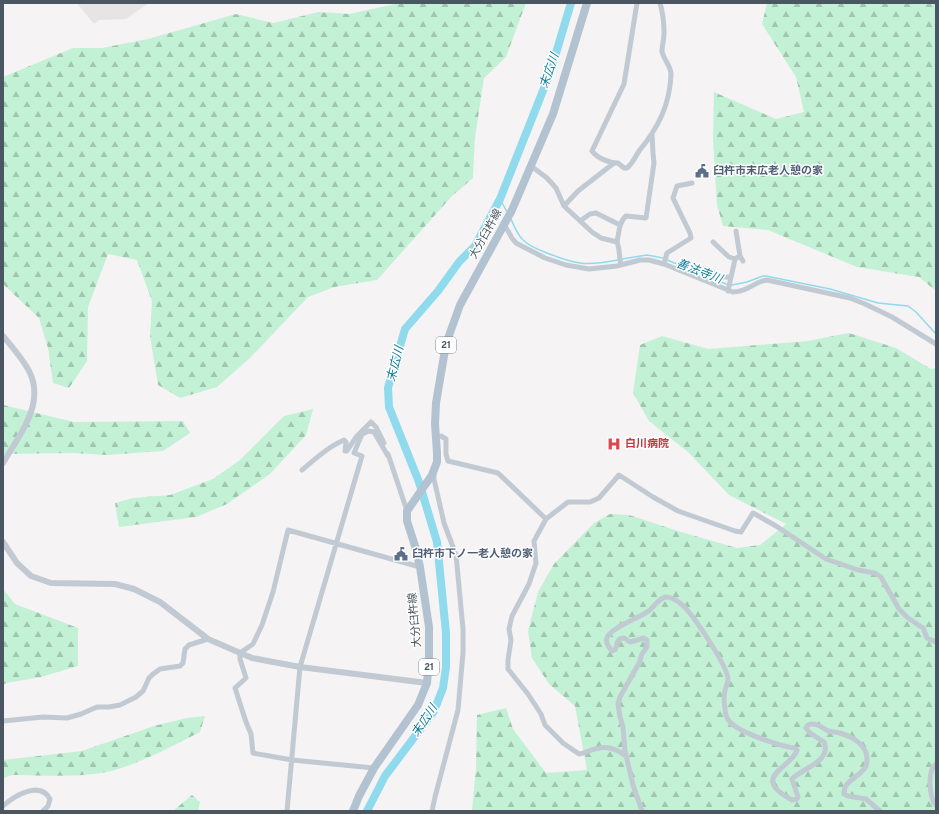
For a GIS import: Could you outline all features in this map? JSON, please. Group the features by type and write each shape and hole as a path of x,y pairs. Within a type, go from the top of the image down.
{"main road":[{"name":"大分臼杵線","path":"432,475 437,457 435,424 438,384 446,344 460,304 512,210 553,114 587,3"},
{"name":"21","path":"408,508 432,475"},
{"name":"大分臼杵線","path":"353,811 374,768 418,705 427,683 430,660 430,627 420,567 407,521 408,508"}],"street":[{"path":"637,3 624,84 592,151 599,157 614,163 618,163 624,168 630,166 662,119 667,103 671,72 663,53 663,15 660,3"},
{"path":"621,264 617,242 620,225 624,217 646,218 654,163 652,134"},
{"path":"564,206 578,191 614,163"},
{"path":"531,166 547,178 556,188 564,206 580,221 597,236 617,242"},
{"path":"664,263 666,255 672,249 691,238 673,198 677,186 692,183"},
{"path":"580,221 590,214 596,213 620,225"},
{"path":"505,223 516,243 545,258 571,267 583,269 646,260 664,263 733,292 744,291 767,280 850,298 892,317 936,344"},
{"path":"728,289 730,278 739,258 736,232"},
{"path":"713,242 729,258 739,258"},
{"path":"704,269 722,277 730,278"},
{"path":"3,336 30,372 33,381 34,399 34,406 25,426 3,463"},
{"path":"302,470 339,442 344,440 346,442 345,451 347,451 356,437 371,422 380,434 408,508"},
{"path":"287,811 300,666 362,456 354,453 362,434 369,431 374,432 388,456"},
{"path":"436,436 442,436 446,439 446,454 448,462 498,473 546,519"},
{"path":"432,475 444,523 456,555 463,629 463,653 458,710 432,811"},
{"path":"626,756 617,750 607,747 596,748 580,754 563,743 545,725 541,714 528,694 508,669 511,640 509,629 512,616 529,584 536,563 534,541 546,519 568,502 590,502 598,498 619,475 653,497 678,510 736,531 741,532 753,513 776,526 826,559 858,570 875,573 881,577 899,609 908,618 923,628 927,638 936,642"},
{"path":"240,653 253,644 262,625 271,599 288,530 420,567"},
{"path":"3,542 16,563 31,576 51,583 115,584 134,589 160,602 208,638 252,658 427,683"},
{"path":"642,811 633,785 625,752 623,727 618,704 620,697 647,647 647,640 644,638 630,642 624,638 621,638 618,641 615,650 612,651 608,645 607,638 609,634 617,628 648,612 661,599 666,597 672,598 680,603 689,612 704,633 724,668 728,680 724,694 725,708 726,715 731,723 770,743 797,750 795,755 778,770 774,776 773,782 777,789 792,800 797,799 798,797 792,779 818,761 825,751 824,742 810,733 806,728 806,726 810,724 816,724 829,731 840,733 855,739 866,752 866,766 859,775 846,785 844,788 844,794 866,799 880,811"},
{"path":"3,721 43,717 67,718 97,708 120,705 136,697 143,691 149,678 157,671 169,667 180,666 183,663 185,649 189,645 208,638"},
{"path":"240,653 240,659 246,678 235,688 251,734 253,753 292,760 374,768"},
{"path":"936,764 932,769 931,782 933,800 936,805"},
{"path":"3,806 24,792 37,790 45,792 50,799 48,806 43,811"}],"shaded area":[{"path":"77,3 151,3 147,4 126,19 99,20 94,24"}],"green space":[{"path":"400,3 526,3 506,57 484,78 475,137 473,178 452,196 377,280 334,287 308,297 250,358 217,387 180,398 158,385 150,336 152,301 137,260 108,254 88,307 87,361 69,388 53,383 48,348 39,318 3,284 3,77 73,48 102,48 148,39 236,14 273,23 319,12 349,14"},
{"path":"767,3 936,3 936,291 919,277 857,267 768,230 723,226 717,205 713,140 714,92 776,119 804,112 796,77 762,24"},
{"path":"849,333 896,348 931,369 936,368 936,811 472,811 476,768 477,715 506,708 513,729 546,773 587,770 575,706 549,684 532,658 528,631 538,592 554,564 594,523 610,514 629,515 737,548 760,545 786,524 729,495 688,452 649,421 633,393 640,345 662,336 708,349 808,341"},
{"path":"3,405 74,422 183,421 190,433 163,451 106,455 74,453 3,454"},
{"path":"313,409 306,435 270,474 227,504 196,517 119,527 115,503 133,498 170,495 213,479 240,460 284,416"},
{"path":"3,589 15,604 78,628 78,666 41,677 6,683 3,685"},
{"path":"205,716 200,732 155,755 119,769 84,775 12,775 3,778 3,760 82,751 154,726 187,718"},
{"path":"192,795 200,802 198,811 173,811"}],"waterway":[{"name":"末広川","path":"367,811 385,776 434,711 443,688 446,667 446,633 437,542 419,482 389,407 388,388 405,329 438,291 459,262 475,246 500,199 550,73 571,3"},
{"name":"善法寺川","path":"500,199 507,212"},
{"name":"善法寺川","path":"511,219 517,233 525,242 537,249 557,257 574,262 589,264 618,260"},
{"name":"善法寺川","path":"622,259 647,255 663,258"},
{"name":"善法寺川","path":"667,260 726,284 732,285 766,276 830,289 878,303 908,306 916,312 936,334"}],"place":[{"name":"臼杵市末広老人憩の家","path":"702,171"},
{"name":"白川病院","path":"614,444"},
{"name":"臼杵市下ノ一老人憩の家","path":"401,554"}]}
